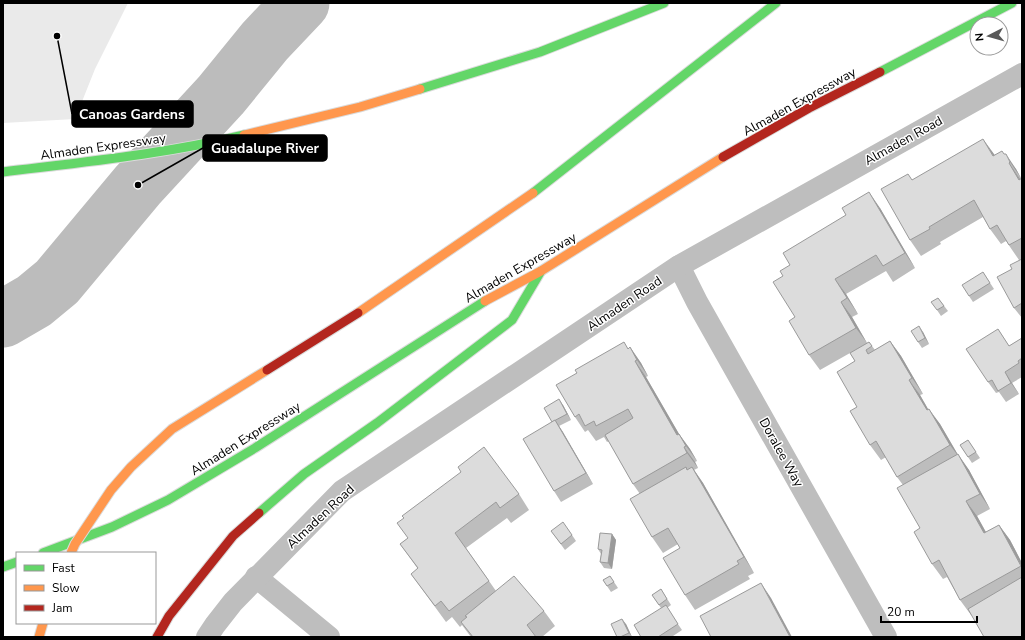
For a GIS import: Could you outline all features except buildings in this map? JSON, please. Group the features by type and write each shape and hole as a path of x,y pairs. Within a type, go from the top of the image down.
{"main road":[{"name":"Almaden Expressway","path":"3,172 78,164 226,140 360,107 540,52 664,3"},
{"path":"71,552 111,490 131,467 172,429 358,313 522,202 776,3"},
{"name":"Almaden Expressway","path":"46,552 112,527 168,500 242,456 495,295 541,271 704,168 809,108 1012,3"},
{"path":"158,637 169,616 234,536 304,474 377,423 512,320 541,271"},
{"path":"3,567 16,562"},
{"path":"39,637 43,624"}],"street":[{"name":"Almaden Road","path":"208,637 234,602 256,577 342,492 679,266 1022,74"},
{"name":"Doralee Way","path":"679,266 701,309 886,637"},
{"path":"256,577 329,637"}],"shaded area":[{"path":"3,3 128,3 95,69 75,119 3,123"}],"waterway":[{"path":"3,319 34,301 57,282 138,185 221,95 265,41 301,3"}],"traffic: fast":[{"path":"420,89 540,52 664,3"},
{"path":"533,193 776,3"},
{"path":"880,72 1012,3"},
{"path":"3,172 154,152 214,142 244,135"},
{"path":"259,513 304,474 377,423 512,320 541,271"},
{"path":"46,552 112,527 168,500 255,448 485,301"},
{"path":"3,567 16,562"}],"traffic: slow":[{"path":"244,135 360,107 420,89"},
{"path":"485,301 541,271 723,157"},
{"path":"358,313 533,193"},
{"path":"71,552 75,544 111,490 131,467 172,429 267,370"},
{"path":"39,637 43,624"}],"traffic: jam":[{"path":"723,157 809,108 880,72"},
{"path":"267,370 358,313"},
{"path":"157,637 169,616 233,536 259,513"}],"place":[{"name":"Canoas Gardens","path":"57,36"},
{"name":"Guadalupe River","path":"138,185"}]}
